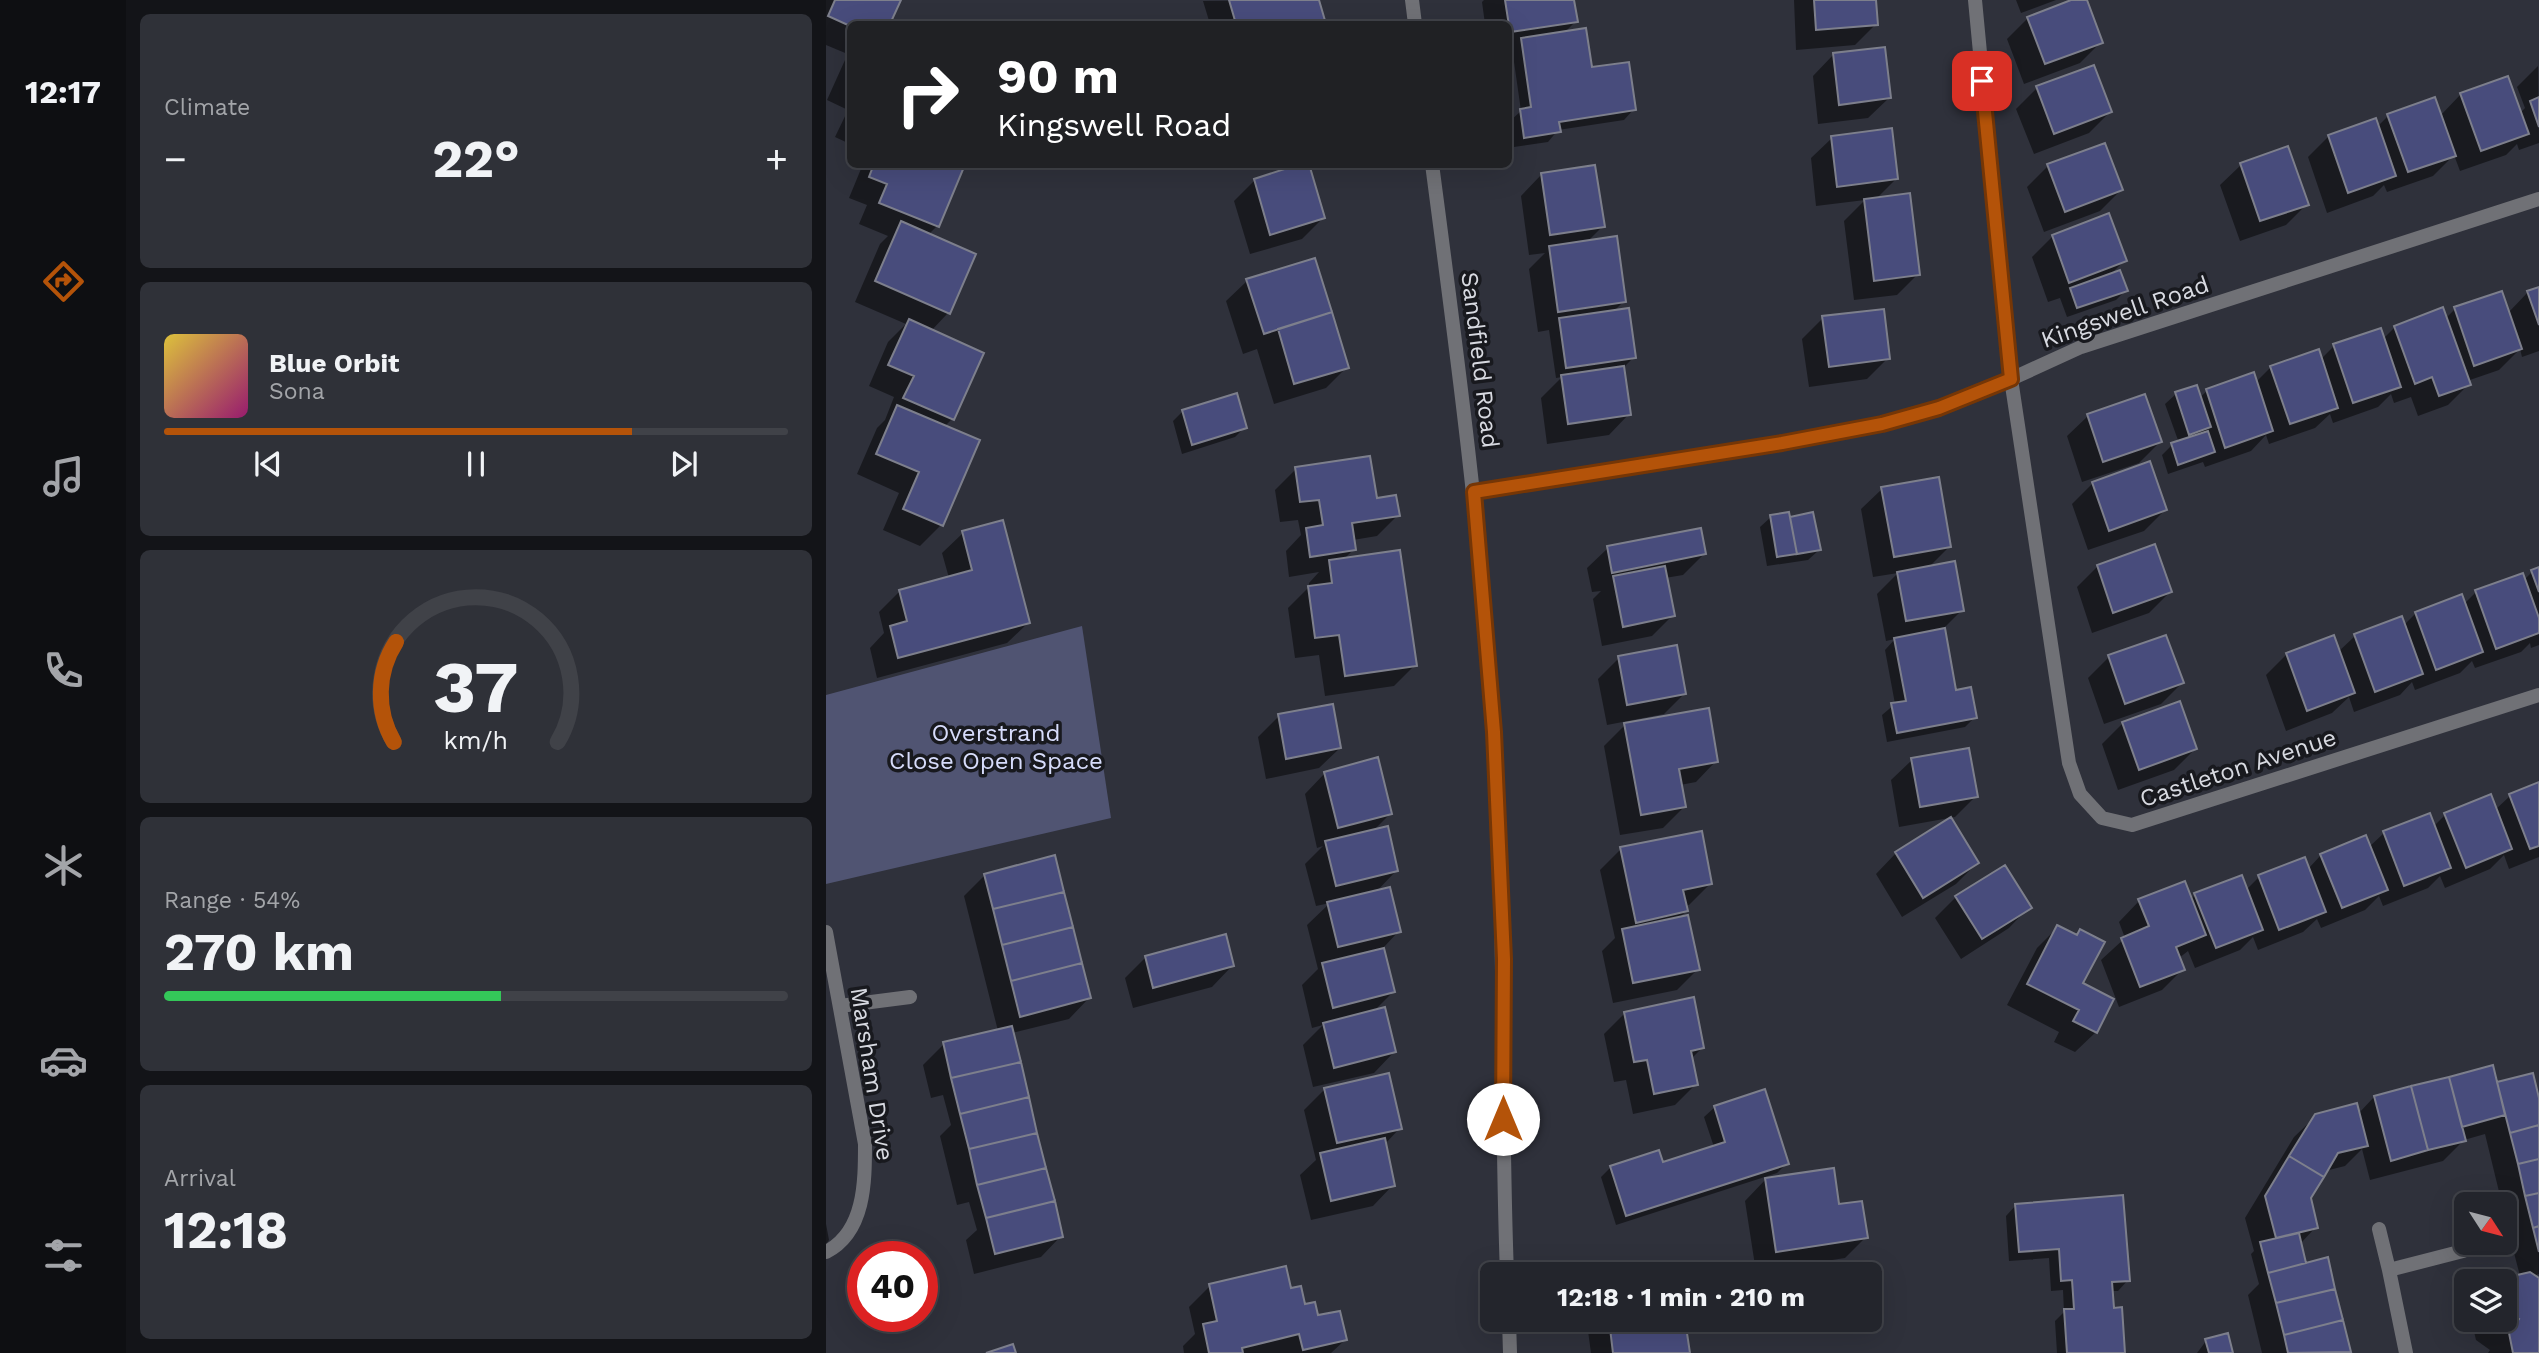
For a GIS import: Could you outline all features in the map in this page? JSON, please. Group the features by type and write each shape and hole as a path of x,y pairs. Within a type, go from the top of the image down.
{"street":[{"path":"1412,0 1415,21"},
{"name":"Castleton Avenue","path":"1975,0 2011,379 2069,763 2080,793 2102,818 2132,825 2539,695"},
{"name":"Sandfield Road","path":"1433,168 1474,492 1494,732 1504,959 1503,1172 1507,1262"},
{"name":"Kingswell Road","path":"1474,492 1782,443 1882,424 1939,408 2081,347 2539,199"},
{"name":"Marsham Drive","path":"826,933 865,1144 863,1196 855,1222 844,1239 826,1252"},
{"path":"840,1006 910,997"},
{"path":"2379,1229 2406,1353"},
{"path":"2389,1270 2454,1253"},
{"path":"1509,1332 1510,1353"}],"green space":[{"name":"Overstrand Close Open Space","path":"1082,626 1111,818 826,884 826,695"}],"building":[{"path":"835,0 901,0 891,21 847,21 847,25 828,16"},
{"path":"1229,0 1319,0 1325,21 1235,21"},
{"path":"1505,0 1574,0 1578,22 1512,32 1512,21 1508,21"},
{"path":"1814,0 1876,0 1878,25 1816,30"},
{"path":"2071,0 2087,0 2103,43 2045,64 2027,17"},
{"path":"1586,28 1592,67 1629,62 1636,110 1559,122 1561,132 1524,138 1520,109 1531,107 1521,38"},
{"path":"1885,47 1891,98 1839,105 1833,53"},
{"path":"2094,65 2112,112 2054,134 2036,86"},
{"path":"2508,76 2529,134 2481,151 2460,93"},
{"path":"2435,97 2456,156 2408,172 2387,114"},
{"path":"2539,97 2539,127 2530,101"},
{"path":"2376,118 2396,176 2348,193 2328,135"},
{"path":"1892,128 1898,179 1837,187 1831,136"},
{"path":"2105,143 2123,190 2065,212 2047,164"},
{"path":"2288,146 2309,205 2260,221 2240,163"},
{"path":"1595,165 1605,227 1550,235 1541,173"},
{"path":"872,168 964,168 939,227 879,203 887,184 869,177"},
{"path":"1288,168 1310,168 1325,218 1270,235 1254,179"},
{"path":"1910,193 1920,275 1874,281 1864,199"},
{"path":"2109,213 2127,261 2069,283 2052,235"},
{"path":"901,221 976,254 950,314 875,281"},
{"path":"1617,236 1626,302 1558,312 1549,246"},
{"path":"1315,258 1332,312 1264,334 1246,279"},
{"path":"2120,270 2128,291 2077,308 2070,288"},
{"path":"2539,287 2539,325 2527,291"},
{"path":"2502,291 2522,349 2474,366 2454,307"},
{"path":"2443,307 2471,385 2439,396 2432,377 2415,384 2394,326"},
{"path":"1629,308 1636,358 1566,368 1559,318"},
{"path":"1884,309 1890,359 1829,367 1822,316"},
{"path":"1332,312 1349,368 1294,384 1278,329"},
{"path":"909,319 984,353 954,420 903,398 914,376 888,365"},
{"path":"2381,328 2401,387 2353,403 2333,344"},
{"path":"2319,349 2338,408 2290,424 2270,366"},
{"path":"1624,366 1631,415 1568,424 1561,375"},
{"path":"2254,372 2273,431 2225,448 2206,389"},
{"path":"2197,385 2211,427 2189,435 2175,392"},
{"path":"1237,393 1247,428 1192,445 1182,410"},
{"path":"2145,394 2162,442 2103,462 2087,414"},
{"path":"897,405 980,440 943,526 903,509 919,472 876,454"},
{"path":"2208,431 2215,452 2178,465 2171,443"},
{"path":"1370,456 1377,498 1396,495 1400,516 1352,523 1356,550 1310,557 1306,528 1323,525 1319,500 1300,502 1295,467"},
{"path":"2150,461 2167,510 2109,531 2092,482"},
{"path":"1939,477 1951,547 1894,557 1881,487"},
{"path":"1789,512 1797,554 1777,557 1770,515"},
{"path":"1813,512 1821,550 1797,554 1790,517"},
{"path":"1003,520 1030,623 898,658 890,626 907,621 899,590 972,570 962,531"},
{"path":"1701,528 1706,554 1612,573 1607,546"},
{"path":"2155,544 2172,592 2113,613 2097,565"},
{"path":"1400,550 1417,666 1345,676 1339,635 1315,638 1308,586 1332,583 1329,560"},
{"path":"1955,561 1964,611 1906,621 1897,572"},
{"path":"1665,566 1675,616 1623,627 1613,576"},
{"path":"2539,567 2539,592 2531,570"},
{"path":"2523,573 2539,618 2539,633 2496,649 2475,590"},
{"path":"2462,594 2483,652 2436,670 2415,612"},
{"path":"2402,616 2423,674 2375,692 2354,634"},
{"path":"1945,628 1956,690 1971,687 1977,718 1897,733 1891,703 1906,701 1894,638"},
{"path":"2166,635 2184,683 2125,704 2108,655"},
{"path":"2334,635 2355,693 2307,711 2286,653"},
{"path":"1677,645 1686,694 1627,705 1618,656"},
{"path":"2180,701 2197,749 2139,770 2122,722"},
{"path":"1333,704 1341,748 1286,759 1278,714"},
{"path":"1709,708 1718,762 1679,769 1686,807 1641,815 1624,723"},
{"path":"1969,748 1978,797 1920,807 1911,758"},
{"path":"1378,757 1392,814 1338,828 1324,772"},
{"path":"2539,782 2539,846 2530,849 2509,794"},
{"path":"2491,794 2512,849 2466,868 2444,813"},
{"path":"2430,813 2451,868 2404,886 2383,831"},
{"path":"1951,817 1979,863 1923,898 1895,852"},
{"path":"1388,826 1398,871 1336,886 1325,841"},
{"path":"1702,831 1712,884 1683,890 1688,911 1636,923 1620,847"},
{"path":"2366,835 2388,890 2342,908 2320,854"},
{"path":"1055,855 1064,892 993,909 984,874"},
{"path":"2305,857 2326,912 2279,930 2258,875"},
{"path":"2005,865 2032,908 1982,939 1955,896"},
{"path":"2242,875 2263,930 2216,948 2194,893"},
{"path":"2185,881 2206,935 2176,947 2185,970 2140,987 2121,938 2149,926 2138,899"},
{"path":"1390,887 1401,932 1338,947 1327,902"},
{"path":"1064,892 1073,927 1002,945 993,909"},
{"path":"1688,915 1700,970 1633,983 1622,929"},
{"path":"2057,925 2077,935 2080,929 2105,942 2083,983 2114,999 2097,1033 2073,1021 2079,1010 2027,984"},
{"path":"1073,927 1082,963 1011,981 1002,945"},
{"path":"1226,934 1234,966 1153,988 1145,956"},
{"path":"1384,948 1395,992 1333,1008 1322,963"},
{"path":"1082,963 1091,998 1020,1017 1011,981"},
{"path":"1694,997 1704,1048 1691,1051 1698,1085 1654,1094 1647,1060 1634,1062 1624,1012"},
{"path":"1385,1007 1396,1052 1334,1068 1323,1023"},
{"path":"1012,1026 1021,1062 951,1078 943,1042"},
{"path":"1021,1062 1029,1097 960,1114 951,1078"},
{"path":"2493,1065 2505,1115 2462,1127 2449,1077"},
{"path":"1389,1073 1402,1129 1337,1143 1324,1088"},
{"path":"2533,1073 2539,1098 2539,1125 2510,1133 2497,1082"},
{"path":"2449,1077 2466,1141 2428,1150 2411,1086"},
{"path":"2411,1086 2428,1150 2391,1161 2374,1096"},
{"path":"1765,1089 1789,1164 1626,1216 1610,1166 1659,1150 1663,1162 1725,1142 1714,1106"},
{"path":"1029,1097 1037,1133 969,1149 960,1114"},
{"path":"2357,1103 2368,1146 2338,1153 2324,1177 2289,1156 2315,1114"},
{"path":"2539,1125 2539,1159 2518,1164 2510,1133"},
{"path":"1037,1133 1046,1168 977,1185 969,1149"},
{"path":"1385,1138 1395,1186 1331,1201 1320,1153"},
{"path":"2289,1156 2324,1177 2311,1198 2318,1228 2276,1238 2265,1196"},
{"path":"2539,1159 2539,1193 2525,1196 2518,1164"},
{"path":"1046,1168 1055,1201 986,1218 977,1185"},
{"path":"1834,1168 1839,1204 1862,1201 1868,1238 1776,1252 1765,1178"},
{"path":"2539,1193 2539,1226 2533,1228 2525,1196"},
{"path":"2123,1195 2130,1281 2112,1282 2114,1308 2122,1307 2125,1353 2067,1353 2064,1309 2074,1309 2072,1280 2061,1281 2059,1249 2019,1252 2015,1204"},
{"path":"1055,1201 1063,1237 995,1254 986,1218"},
{"path":"2539,1226 2539,1252 2533,1228"},
{"path":"2299,1233 2306,1263 2268,1273 2260,1242"},
{"path":"2328,1257 2335,1289 2276,1303 2268,1273"},
{"path":"1286,1266 1291,1288 1301,1286 1305,1304 1315,1302 1318,1315 1340,1311 1347,1340 1303,1350 1299,1334 1242,1348 1243,1353 1209,1353 1203,1324 1217,1321 1209,1284"},
{"path":"2530,1272 2539,1278 2539,1353 2513,1353 2509,1333 2517,1332 2519,1319 2517,1275"},
{"path":"2335,1289 2343,1320 2284,1335 2276,1303"},
{"path":"2343,1320 2351,1352 2288,1353 2284,1335"},
{"path":"1610,1332 1687,1332 1690,1353 1613,1353"},
{"path":"2228,1333 2233,1353 2209,1353 2205,1339"},
{"path":"1013,1344 1016,1353 986,1353"}],"route":[{"path":"1503,1119 1504,959 1494,732 1474,492 1782,443 1882,424 1939,408 2011,379 1982,81"}]}
